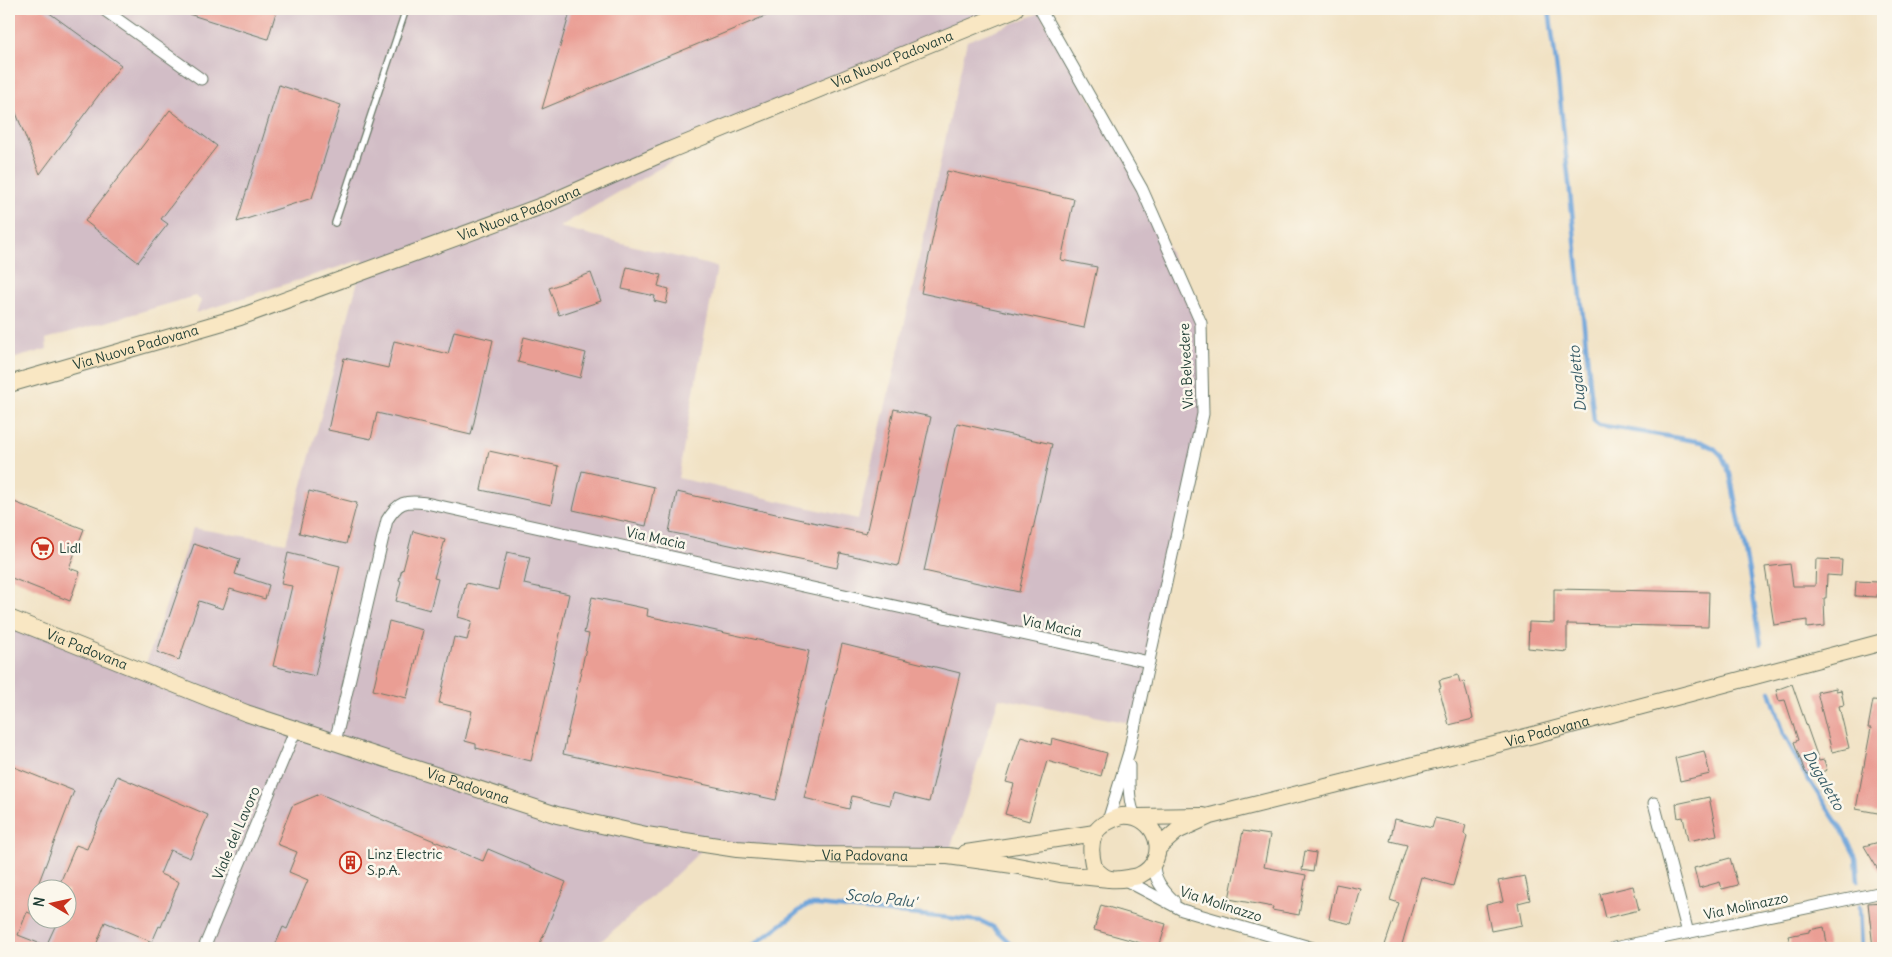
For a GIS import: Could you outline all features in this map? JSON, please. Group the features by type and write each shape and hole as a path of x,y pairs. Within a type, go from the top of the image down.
{"street":[{"path":"103,9 201,79"},
{"name":"Via Nuova Padovana","path":"9,384 240,317 546,204 670,150 1015,9"},
{"name":"Via Belvedere","path":"1040,9 1142,189 1201,323 1203,414 1129,752 1108,821"},
{"name":"Via Macia","path":"335,742 387,520 394,508 412,501 1149,662"},
{"name":"Via Padovana","path":"9,618 246,713 557,815 646,835 737,849 816,855 948,856 1060,874 1116,879 1141,875 1177,831 1210,816 1518,739 1883,642"},
{"name":"Viale del Lavoro","path":"204,948 296,729"},
{"name":"Via Belvedere","path":"1129,752 1129,788 1133,811 1136,817"},
{"path":"1654,803 1688,933"},
{"name":"Via Padovana","path":"1108,821 1122,816 1210,816"},
{"path":"1136,817 1153,828 1156,855 1154,870 1161,889 1182,910"},
{"path":"1108,821 1100,826 1095,833 1089,850 1094,868 1116,879"},
{"name":"Via Padovana","path":"948,856 1095,833"},
{"name":"Via Molinazzo","path":"1116,879 1182,910 1313,948"},
{"name":"Via Molinazzo","path":"1614,948 1883,892"}],"lane":[{"path":"335,223 406,9"}],"shaded area":[{"path":"9,9 1013,9 739,122 559,227 717,267 678,478 858,519 895,367 967,41 1040,13 1142,189 1201,323 1203,414 1135,724 999,698 948,856 708,844 662,888 593,948 9,948 9,618 143,672 193,528 286,543 364,259 196,313 201,301 196,296 46,339 47,349 9,360"}],"building":[{"path":"13,9 44,9 121,65 40,174 9,95 9,14"},
{"path":"179,9 277,9 268,39 179,11"},
{"path":"571,9 782,9 542,109"},
{"path":"279,85 341,105 312,198 237,222"},
{"path":"170,110 217,146 161,219 168,224 138,262 85,221"},
{"path":"947,171 1074,199 1061,260 1097,267 1084,328 921,293"},
{"path":"627,267 661,275 658,286 669,289 666,304 654,301 655,296 622,289"},
{"path":"591,273 601,301 559,315 549,288"},
{"path":"454,331 493,340 471,435 377,413 371,439 328,430 344,358 388,368 394,341 448,354"},
{"path":"524,337 586,353 580,378 518,362"},
{"path":"894,409 931,417 898,566 840,553 837,568 669,532 677,492 866,534"},
{"path":"957,423 1052,444 1019,592 924,571"},
{"path":"489,451 559,466 551,505 481,490"},
{"path":"582,471 654,487 646,526 573,510"},
{"path":"309,491 357,503 346,544 299,533"},
{"name":"Lidl","path":"9,500 84,529 69,568 80,572 70,601 9,577"},
{"path":"413,531 445,540 434,578 438,579 430,610 396,601 401,581 399,580"},
{"path":"194,544 240,559 235,574 269,585 265,599 230,589 223,609 199,601 179,660 157,652"},
{"path":"507,552 530,557 524,584 569,594 531,761 476,748 476,744 465,741 472,711 439,703 454,637 467,640 472,621 458,617 466,583 498,590"},
{"path":"288,553 340,566 315,676 273,666 292,586 281,584"},
{"path":"1816,559 1842,560 1841,576 1827,575 1826,598 1824,598 1825,626 1807,628 1807,620 1774,625 1765,567 1790,564 1793,586 1815,586"},
{"path":"1856,581 1878,582 1877,597 1855,596"},
{"path":"1554,589 1709,592 1708,627 1567,624 1567,652 1528,648 1529,622 1554,623"},
{"path":"592,597 648,609 647,616 809,651 776,800 563,754 589,634 584,633"},
{"path":"389,621 423,630 407,698 373,690"},
{"path":"842,644 960,673 929,802 893,793 890,805 852,796 849,809 804,798"},
{"path":"1458,675 1460,683 1464,681 1473,719 1449,725 1439,688 1441,687 1439,680"},
{"path":"1792,684 1819,761 1824,760 1827,770 1811,776 1805,772 1794,742 1798,740 1785,700 1779,701 1776,690"},
{"path":"1836,688 1836,691 1841,690 1844,705 1839,706 1849,748 1832,752 1817,692"},
{"path":"1873,700 1883,701 1883,814 1856,809 1871,728 1868,728"},
{"path":"1021,736 1051,745 1052,738 1107,753 1101,776 1047,761 1029,821 1005,814 1014,784 1006,782"},
{"path":"1704,751 1710,774 1680,781 1675,758"},
{"path":"9,765 74,791 40,880 28,880 28,912 18,935 46,946 53,930 78,930 78,880 61,880 76,845 87,849 117,776 208,815 190,858 170,850 160,874 179,882 161,927 159,926 152,942 105,922 95,948 9,948"},
{"path":"320,794 483,861 488,849 566,882 538,948 274,948 283,927 287,929 308,880 289,872 297,852 277,844 292,806"},
{"path":"1709,797 1717,835 1688,841 1683,817 1678,818 1676,804"},
{"path":"1435,818 1466,825 1464,833 1467,837 1453,886 1421,877 1401,948 1384,948 1399,903 1390,900 1407,845 1390,841 1395,819 1432,828"},
{"path":"1243,831 1270,835 1264,867 1306,875 1299,915 1272,910 1273,907 1229,899"},
{"path":"1883,841 1883,878 1864,846"},
{"path":"1305,851 1316,853 1313,872 1302,870"},
{"path":"1730,858 1738,885 1722,889 1720,882 1699,888 1694,868"},
{"path":"1525,876 1530,900 1518,903 1522,925 1491,931 1486,905 1503,901 1498,881"},
{"path":"1336,884 1361,889 1351,924 1329,919"},
{"path":"1633,886 1639,910 1606,918 1600,894"},
{"path":"1883,902 1883,948 1873,948 1868,903"},
{"path":"1101,905 1166,924 1159,948 1094,930"},
{"path":"1824,927 1828,948 1791,948 1788,936"}],"waterway":[{"name":"Dugaletto","path":"1549,9 1594,421 1599,425 1702,442 1714,448 1722,456 1730,474 1761,644"},
{"name":"Dugaletto","path":"1770,691 1784,734 1803,771 1843,832 1856,857 1858,880"},
{"name":"Scolo Palu'","path":"750,948 807,905 981,921 993,927 1015,948"},
{"name":"Dugaletto","path":"1860,906 1862,948"}],"place":[{"name":"Lidl","path":"43,548"},
{"name":"Linz Electric S.p.A.","path":"351,862"}]}
